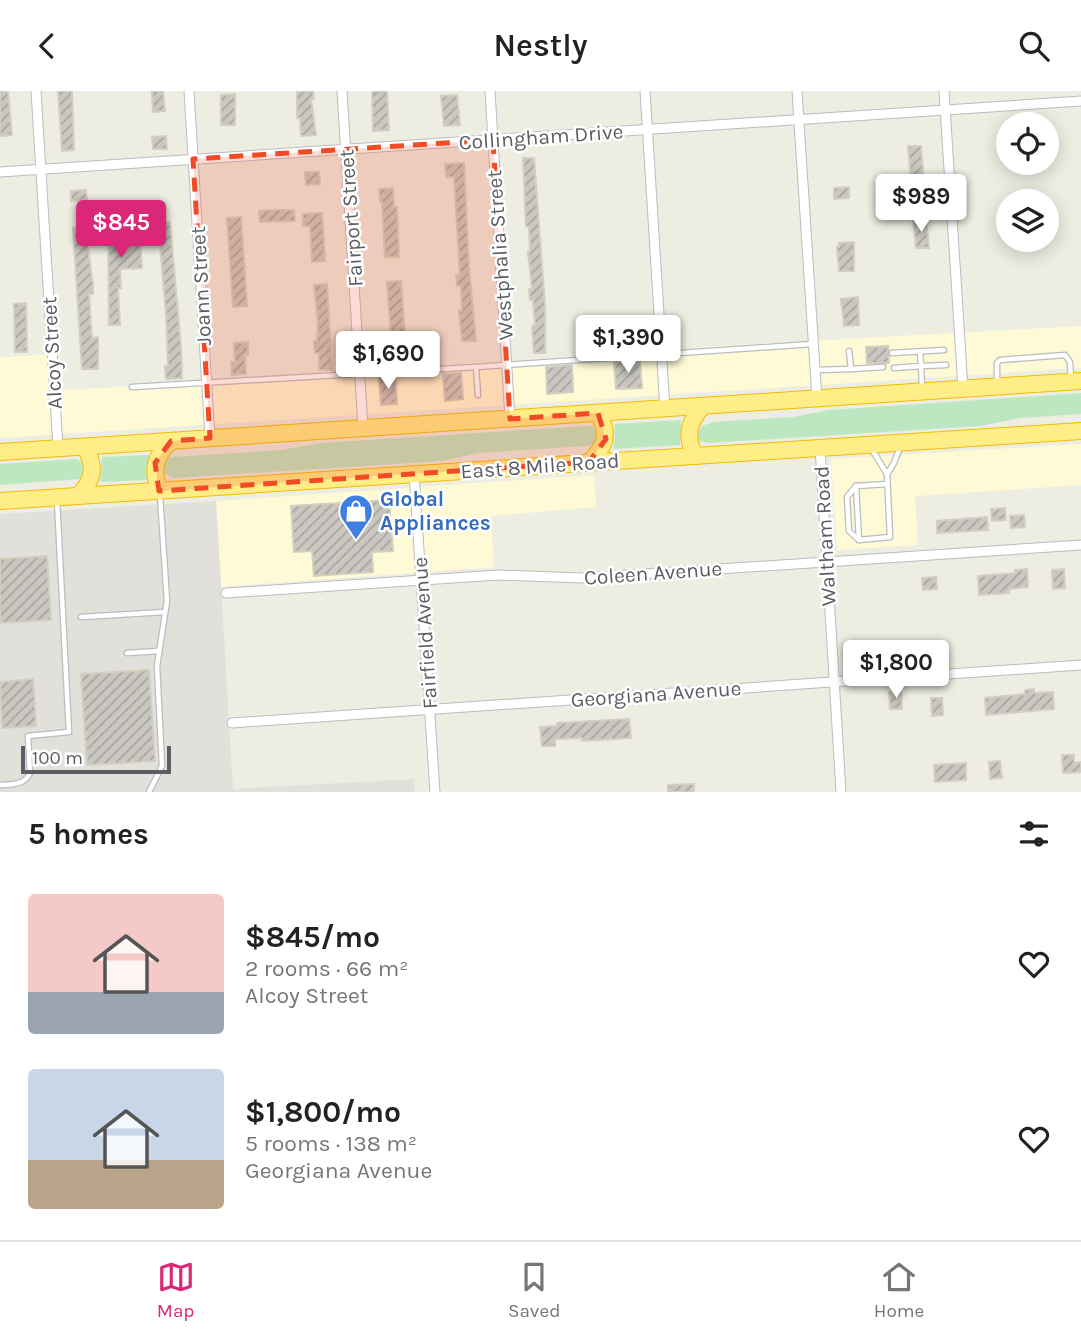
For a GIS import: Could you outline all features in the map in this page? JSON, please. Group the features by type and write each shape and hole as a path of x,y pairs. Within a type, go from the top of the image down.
{"highway":[{"path":"0,452 1076,382"},
{"path":"695,456 688,429 703,406"},
{"path":"589,462 601,450 606,439 605,427 598,413"},
{"name":"East 8 Mile Road","path":"0,501 1081,431"},
{"path":"159,491 155,463 162,449 171,441"},
{"path":"78,496 87,487 93,473 92,461 85,447"}],"street":[{"name":"Alcoy Street","path":"36,91 58,448"},
{"name":"Joann Street","path":"189,91 209,438"},
{"name":"Fairport Street","path":"342,91 363,428"},
{"name":"Westphalia Street","path":"490,91 510,419"},
{"path":"645,91 665,408"},
{"path":"797,91 817,399"},
{"path":"944,91 963,389"},
{"name":"Collingham Drive","path":"0,172 1081,101"},
{"name":"Waltham Road","path":"820,448 841,792"},
{"name":"Fairfield Avenue","path":"414,474 435,792"},
{"name":"Coleen Avenue","path":"226,593 519,575 583,578 1081,545"},
{"name":"Georgiana Avenue","path":"232,723 1081,665"}],"lane":[{"path":"132,387 814,344"},
{"path":"892,353 944,350"},
{"path":"849,351 850,369"},
{"path":"920,352 922,392"},
{"path":"997,387 997,363 1000,360 1065,355 1076,382"},
{"path":"894,367 946,365"},
{"path":"476,367 478,395"},
{"path":"815,370 883,367"},
{"path":"887,474 902,443"},
{"path":"869,445 887,474 890,537 859,540 849,531 847,497 856,486 887,484"},
{"path":"856,486 859,540"},
{"path":"149,792 162,766 157,666 167,601 159,491"},
{"path":"0,785 21,782 28,778 28,736 69,733 56,498"},
{"path":"81,617 164,612"},
{"path":"127,653 159,651"}],"highlighted area":[{"path":"493,140 510,419 598,413 606,439 589,462 159,491 155,463 171,441 210,438 193,159"}],"shaded area":[{"path":"1081,326 1081,368 0,438 0,357 59,354 62,390 735,345"},
{"path":"1081,444 1081,485 915,496 918,545 837,550 831,459"},
{"path":"594,475 596,507 491,516 494,567 221,587 216,501"},
{"path":"216,501 233,789 414,779 415,792 0,792 0,514"}],"green space":[{"path":"1081,393 1081,414 1021,418 980,426 708,443 700,441 696,436 702,426 713,422 793,417 829,410"},
{"path":"681,420 680,445 613,449 614,424"},
{"path":"592,426 598,432 596,443 588,446 478,453 442,461 173,478 163,472 164,461 171,457 282,450 321,443"},
{"path":"149,455 147,480 100,482 102,457"},
{"path":"77,459 86,466 80,479 0,485 0,464"}],"building":[{"path":"0,91 8,91 12,135 0,136"},
{"path":"58,91 72,91 74,150 62,151"},
{"path":"152,91 163,91 165,111 153,112"},
{"path":"297,91 313,91 314,99 311,99 316,135 301,136 300,118 297,118"},
{"path":"372,91 387,91 389,130 373,131"},
{"path":"235,94 235,125 221,125 221,95"},
{"path":"457,95 460,125 444,126 441,96"},
{"path":"166,136 167,149 153,149 152,137"},
{"path":"908,146 921,146 925,194 912,195"},
{"path":"523,158 534,158 545,306 545,353 534,353 532,326 535,325 533,300 530,300 529,289 532,289"},
{"path":"464,163 476,341 462,341 459,311 462,311 461,286 457,286 456,275 460,275 454,177 446,177 445,164"},
{"path":"305,172 319,172 320,184 306,185"},
{"path":"849,187 849,198 834,199 834,188"},
{"path":"393,188 394,207 397,207 399,257 385,257 379,189"},
{"path":"86,190 87,200 71,201 71,191"},
{"path":"294,210 295,221 260,222 259,211"},
{"path":"322,213 325,261 312,262 310,226 303,226 303,214"},
{"path":"241,217 247,306 233,307 227,218"},
{"path":"926,219 929,248 916,248 913,220"},
{"path":"108,221 139,221 142,268 120,269 120,325 109,325"},
{"path":"158,222 170,222 182,378 166,379 166,314"},
{"path":"73,228 85,228 93,284 93,294 89,294 92,338 98,337 98,369 82,369"},
{"path":"854,242 854,271 839,271 839,243"},
{"path":"401,281 407,364 393,365 387,282"},
{"path":"327,284 332,370 319,370 319,353 315,353 314,341 317,341 318,323 314,285"},
{"path":"858,297 859,325 844,326 841,299"},
{"path":"26,303 27,352 15,352 14,304"},
{"path":"248,342 248,355 245,355 246,374 232,375 231,362 235,362 234,343"},
{"path":"888,346 889,363 867,363 866,347"},
{"path":"640,361 642,388 616,389 614,362"},
{"path":"572,365 573,392 547,394 546,367"},
{"path":"461,373 463,399 445,401 443,374"},
{"path":"379,377 395,377 397,404 381,405"},
{"path":"389,500 393,551 372,552 373,572 314,576 312,551 294,552 291,506"},
{"path":"1005,508 1006,520 992,521 991,509"},
{"path":"1024,515 1025,527 1011,528 1010,516"},
{"path":"987,517 988,530 937,533 937,521"},
{"path":"47,556 51,620 0,623 0,559"},
{"path":"1027,569 1028,587 1009,589 1009,593 979,595 978,576 1015,573 1015,570"},
{"path":"1064,569 1065,588 1053,589 1052,570"},
{"path":"936,577 937,589 923,590 922,578"},
{"path":"149,670 155,761 87,765 81,674"},
{"path":"33,679 36,726 2,728 0,682"},
{"path":"1034,689 1034,693 1053,692 1054,709 986,715 985,698 1025,694 1025,690"},
{"path":"901,691 902,709 890,709 889,692"},
{"path":"931,698 942,698 943,715 932,716"},
{"path":"629,719 631,738 582,741 582,738 555,739 555,746 542,746 540,727 557,726 557,723"},
{"path":"1062,755 1074,755 1074,763 1081,762 1081,772 1063,773"},
{"path":"1000,761 1002,778 990,779 989,762"},
{"path":"966,763 966,780 935,782 934,765"},
{"path":"694,784 694,792 668,792 668,785"}],"place":[{"name":"Global Appliances","path":"356,541"}]}
